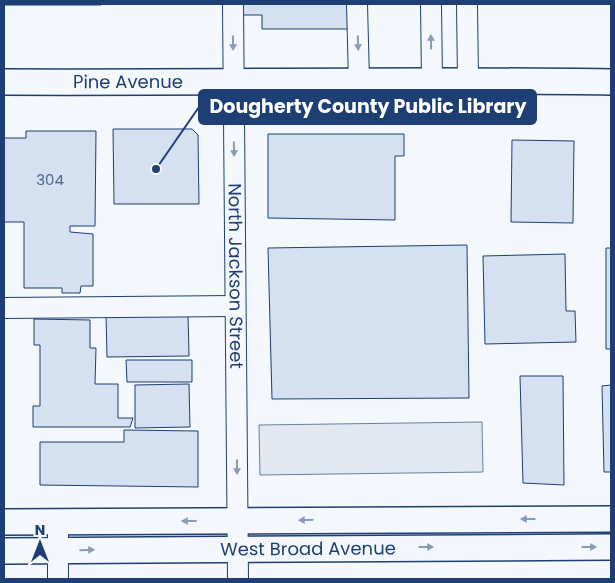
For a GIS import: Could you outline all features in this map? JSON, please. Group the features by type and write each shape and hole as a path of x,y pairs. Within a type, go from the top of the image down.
{"main road":[{"name":"Pine Avenue","path":"4,82 432,80 611,82"},
{"name":"West Broad Avenue","path":"4,522 611,519"},
{"name":"West Broad Avenue","path":"4,551 611,547"}],"street":[{"name":"North Jackson Street","path":"232,4 238,579"},
{"path":"357,4 359,81"},
{"path":"431,4 432,80"},
{"path":"467,4 468,80"},
{"path":"4,308 235,306"},
{"path":"58,522 58,579"}],"shaded area":[{"path":"482,422 483,472 260,475 259,425"}],"building":[{"path":"101,4 101,5 4,5"},
{"path":"243,4 348,4 348,29 262,29 262,15 243,15"},
{"path":"113,129 192,129 198,135 199,204 114,204"},
{"path":"26,131 96,131 95,226 70,226 70,232 93,234 93,286 81,286 80,293 62,293 62,288 24,288 24,222 4,222 4,138 26,138"},
{"path":"268,134 404,134 404,156 395,156 395,220 268,218"},
{"path":"512,140 574,141 573,223 511,222"},
{"path":"467,245 469,398 272,399 268,248"},
{"path":"606,248 611,248 611,349 606,349"},
{"path":"565,254 566,311 575,311 576,342 485,344 483,256"},
{"path":"188,314 189,356 107,357 106,315"},
{"path":"34,319 90,320 90,348 96,348 95,384 118,384 118,418 133,418 130,427 33,427 33,406 40,406 40,345 34,345"},
{"path":"126,360 192,360 192,382 127,382"},
{"path":"520,376 563,376 564,485 523,483"},
{"path":"189,384 190,427 135,428 135,385"},
{"path":"611,385 611,472 604,472 602,386"},
{"path":"124,430 198,431 198,487 40,485 40,442 124,442"}],"place":[{"name":"Dougherty County Public Library","path":"156,169"}]}
